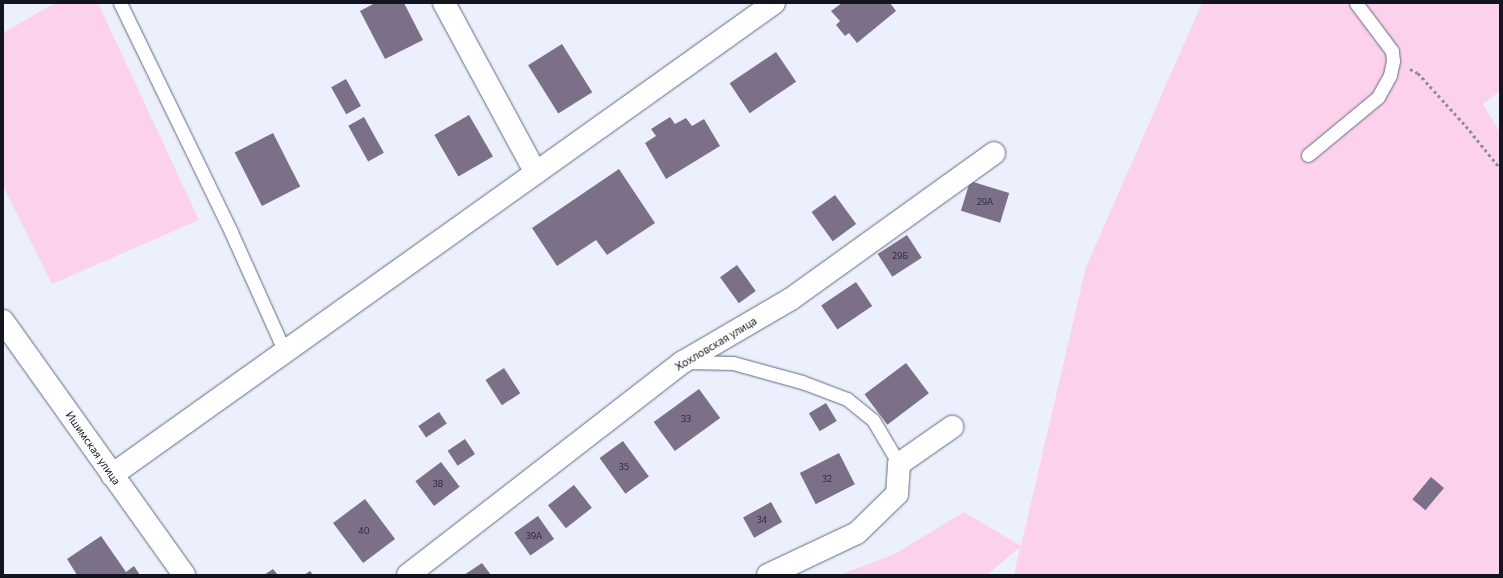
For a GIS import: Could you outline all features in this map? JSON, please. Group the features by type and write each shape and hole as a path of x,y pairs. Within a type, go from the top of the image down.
{"street":[{"path":"444,3 536,173"},
{"path":"112,475 774,3"},
{"name":"Хохловская улица","path":"408,575 683,362 791,299 994,153"},
{"name":"Ишимская улица","path":"3,321 184,575"},
{"path":"768,575 857,533 897,494 899,464 952,427"}],"lane":[{"path":"120,3 231,232 285,352"},
{"path":"1308,155 1378,97 1390,75 1393,61 1392,51 1356,3"},
{"path":"683,362 734,363 802,382 848,399 873,420 899,464"}],"path":[{"path":"1393,61 1418,72 1466,126 1500,168"}],"shaded area":[{"path":"55,3 98,3 199,220 52,284 3,186 3,33"},
{"path":"1202,3 1500,3 1500,91 1483,104 1500,132 1500,575 1014,575 1020,547 987,575 839,575 893,555 964,512 1021,546 1086,267"}],"building":[{"path":"375,3 404,3 423,40 385,59 360,11"},
{"path":"842,3 890,3 896,11 857,43 849,33 845,36 836,25 840,21 831,11"},
{"path":"562,44 592,92 558,114 528,65"},
{"path":"776,52 796,82 750,113 730,83"},
{"path":"346,79 361,106 346,114 331,87"},
{"path":"469,115 493,157 458,177 434,135"},
{"path":"364,117 384,153 368,162 348,126"},
{"path":"670,117 675,124 686,118 692,126 704,119 720,146 666,179 645,143 656,136 651,129"},
{"path":"273,133 300,186 262,206 235,153"},
{"path":"619,169 655,223 607,255 596,240 557,266 532,228"},
{"path":"970,181 1009,193 1000,223 961,211"},
{"path":"835,195 856,224 833,241 812,212"},
{"path":"907,235 922,258 892,277 878,254"},
{"path":"737,265 756,291 739,303 720,277"},
{"path":"856,282 872,306 837,330 821,305"},
{"path":"906,363 929,393 887,425 864,394"},
{"path":"504,368 520,393 502,405 486,380"},
{"path":"699,389 720,418 675,451 654,422"},
{"path":"826,403 837,421 820,431 809,413"},
{"path":"439,412 447,424 426,438 418,426"},
{"path":"465,439 475,454 458,466 448,451"},
{"path":"623,441 649,477 625,494 600,458"},
{"path":"839,453 855,484 816,504 800,473"},
{"path":"441,462 460,487 434,506 415,481"},
{"path":"1431,477 1444,488 1425,510 1412,499"},
{"path":"574,485 592,508 566,528 548,505"},
{"path":"365,499 395,539 363,563 333,523"},
{"path":"771,502 782,522 754,538 743,518"},
{"path":"538,516 554,539 530,556 514,533"},
{"path":"101,536 126,572 134,566 140,575 77,575 67,559"},
{"path":"482,563 491,575 464,575"},
{"path":"273,569 278,575 264,575"},
{"path":"310,571 313,575 304,575"}]}
